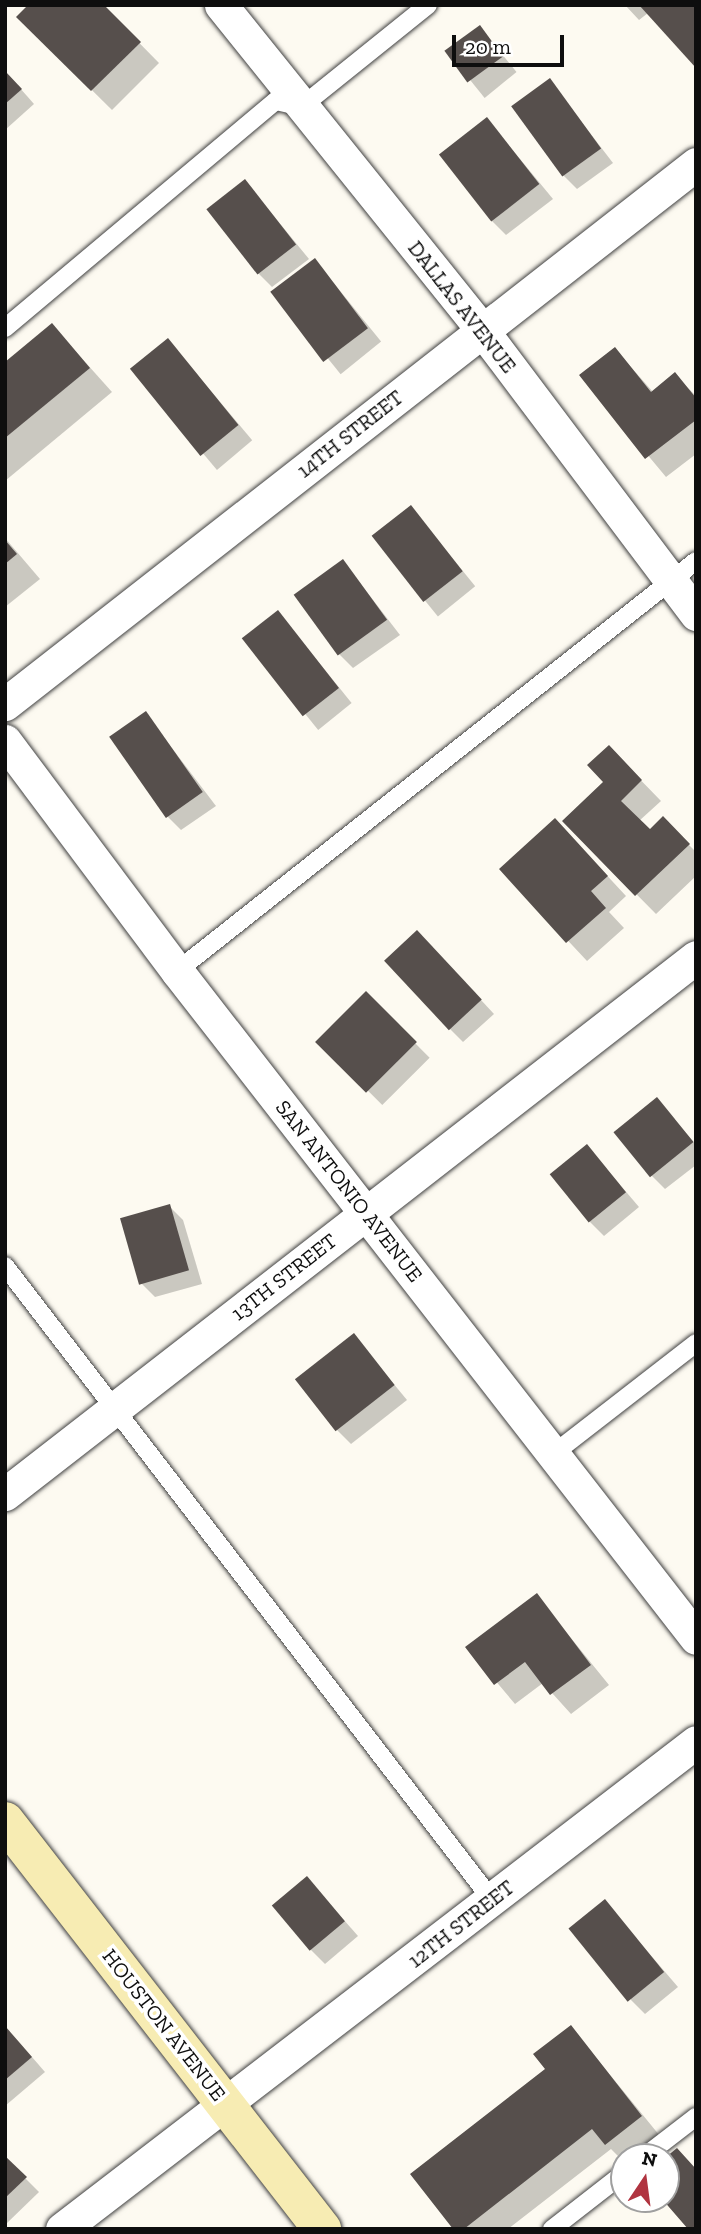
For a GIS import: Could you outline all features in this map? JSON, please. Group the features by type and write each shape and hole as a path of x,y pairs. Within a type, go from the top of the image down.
{"main road":[{"name":"HOUSTON AVENUE","path":"5,1821 322,2229"}],"street":[{"name":"DALLAS AVENUE","path":"220,5 482,330 683,571 696,614"},
{"name":"14TH STREET","path":"5,704 696,164"},
{"name":"SAN ANTONIO AVENUE","path":"5,741 177,971 696,1638"},
{"name":"13TH STREET","path":"5,1494 696,957"},
{"name":"12TH STREET","path":"62,2229 226,2106 696,1742"}],"lane":[{"path":"5,328 276,101 300,107 428,5"},
{"path":"177,971 683,571"},
{"path":"5,1266 113,1411 492,1900"},
{"path":"553,1454 696,1343"},
{"path":"663,2143 696,2117"},
{"path":"552,2229 610,2184"}],"building":[{"path":"28,5 104,5 141,42 91,91 16,17"},
{"path":"639,5 696,5 696,68"},
{"path":"480,25 503,57 467,82 444,51"},
{"path":"5,71 22,89 5,104"},
{"path":"550,78 601,148 562,177 511,106"},
{"path":"487,117 539,184 491,222 439,155"},
{"path":"245,179 296,244 257,275 206,209"},
{"path":"315,258 368,328 323,362 270,292"},
{"path":"52,323 90,368 5,438 5,362"},
{"path":"168,338 238,425 200,456 130,369"},
{"path":"615,347 651,392 675,372 696,398 696,420 645,459 579,375"},
{"path":"411,505 463,571 423,602 372,536"},
{"path":"5,540 17,554 5,564"},
{"path":"343,559 387,620 338,656 294,595"},
{"path":"278,610 339,688 303,716 242,638"},
{"path":"146,711 203,792 166,818 109,737"},
{"path":"609,745 642,780 621,801 650,829 663,816 690,844 635,896 562,821 603,782 587,765"},
{"path":"555,818 608,876 591,891 606,908 566,943 499,869"},
{"path":"417,930 482,999 449,1030 384,961"},
{"path":"366,991 417,1042 366,1093 315,1042"},
{"path":"657,1097 694,1142 650,1177 613,1132"},
{"path":"587,1144 626,1192 589,1222 550,1174"},
{"path":"170,1204 189,1270 139,1285 120,1218"},
{"path":"354,1333 395,1385 336,1431 295,1379"},
{"path":"537,1593 591,1665 550,1695 525,1662 494,1685 465,1647"},
{"path":"307,1876 345,1921 310,1951 272,1906"},
{"path":"605,1899 664,1972 628,2002 568,1929"},
{"path":"571,2025 642,2116 605,2145 592,2129 464,2229 453,2229 410,2174 545,2069 533,2054"},
{"path":"5,2026 32,2057 5,2080"},
{"path":"680,2151 696,2169 696,2229 688,2229 674,2213 680,2213"},
{"path":"5,2156 27,2177 5,2198"}]}
